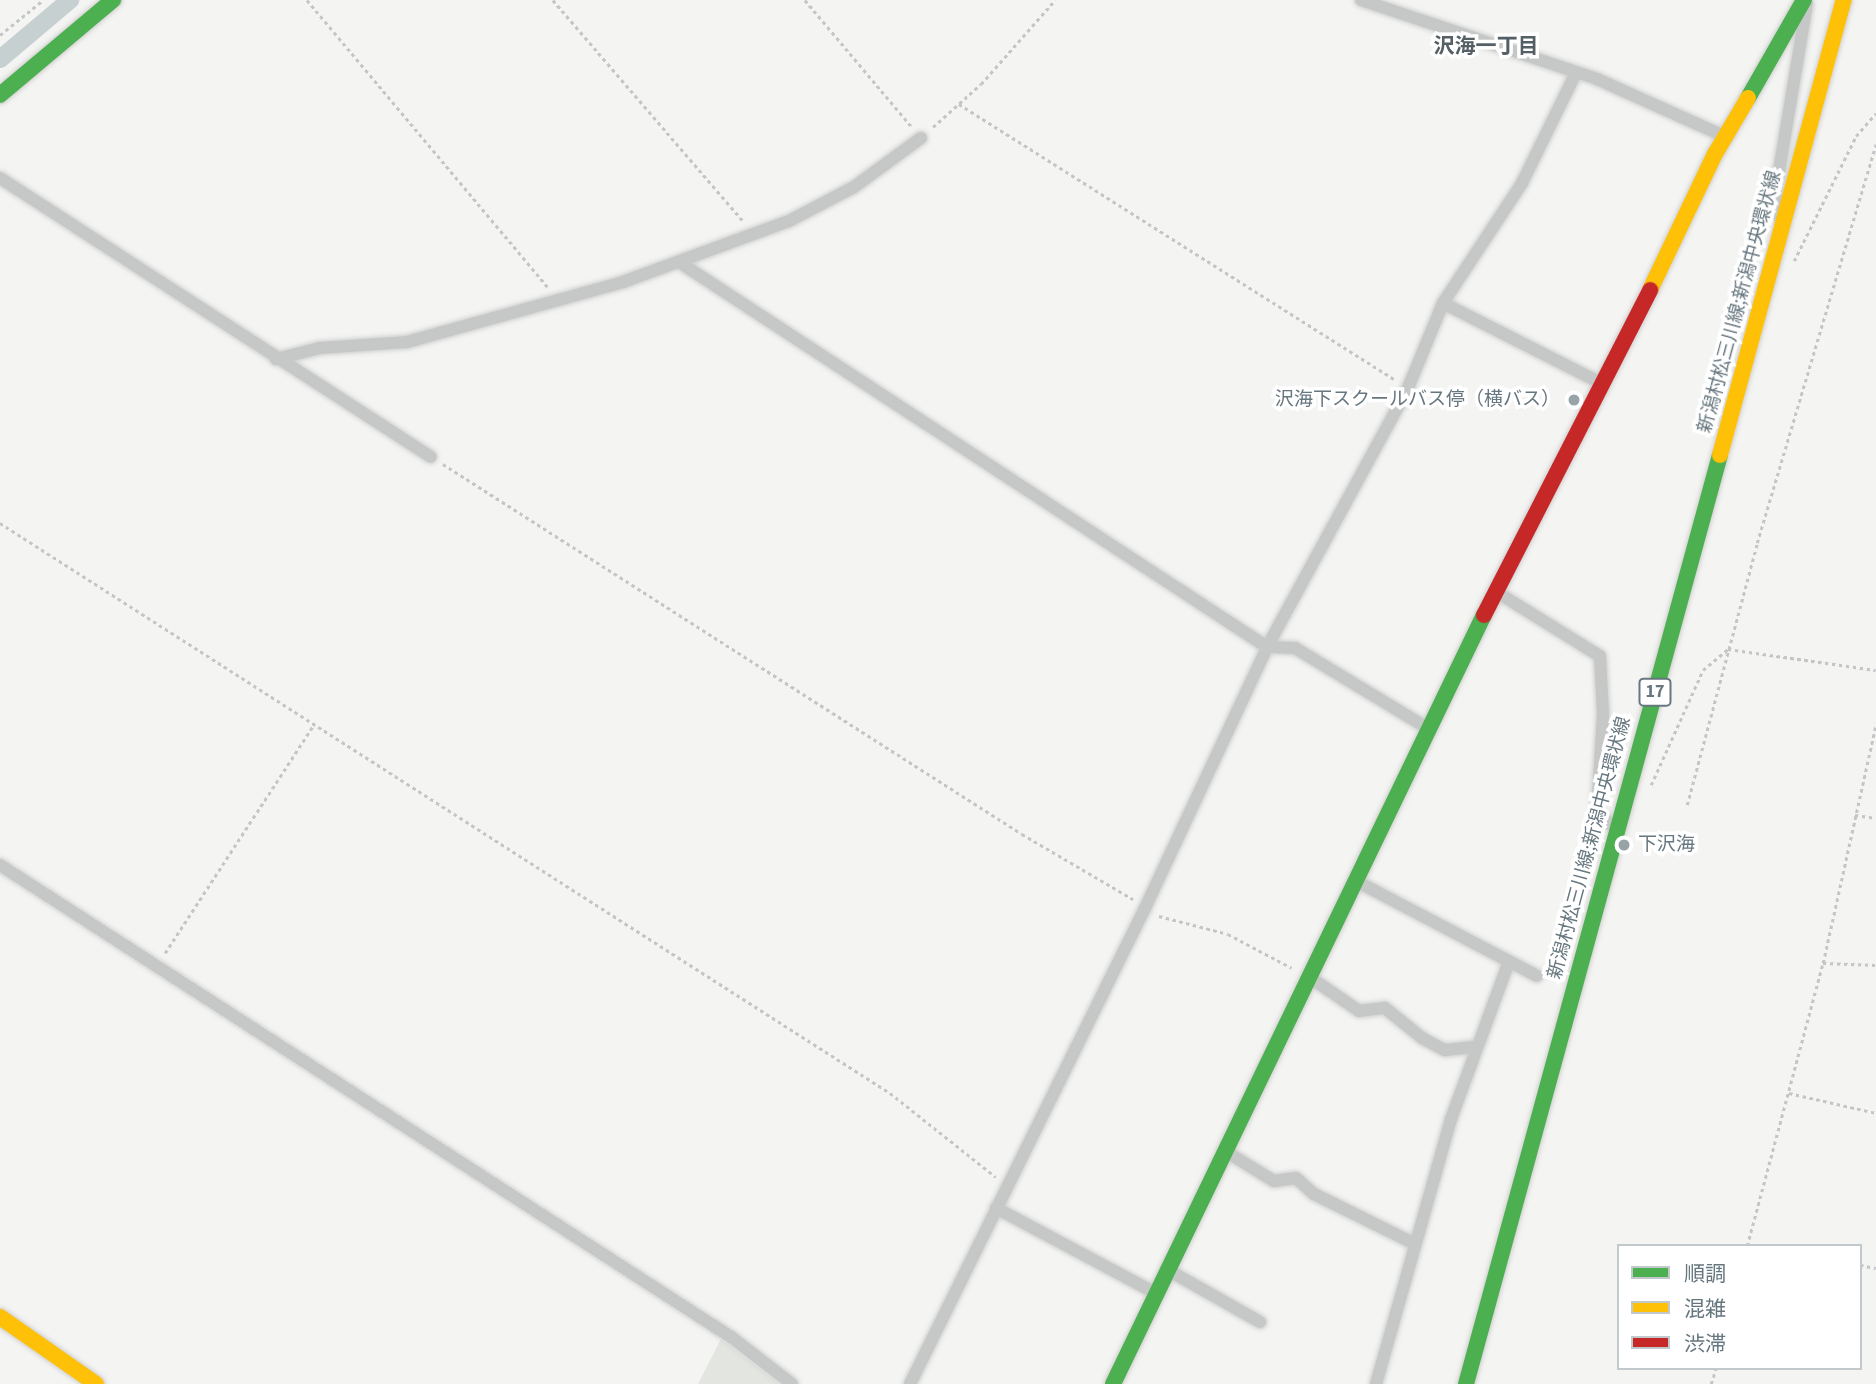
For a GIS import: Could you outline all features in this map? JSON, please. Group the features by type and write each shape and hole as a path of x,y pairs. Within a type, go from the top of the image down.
{"street":[{"path":"0,95 113,0"},
{"path":"1360,0 1576,73 1724,136"},
{"path":"1113,1384 1166,1269 1358,882 1495,591 1602,384 1724,136 1806,0"},
{"path":"1781,234 1776,189 1806,0"},
{"name":"新潟村松三川線;新潟中央環状線","path":"1466,1384 1844,0"},
{"path":"910,1384 1145,908 1267,647 1408,388 1443,303 1522,183 1576,73"},
{"path":"275,359 320,348 407,342 558,300 679,262 757,232 854,187 921,138"},
{"path":"0,177 275,359 431,457"},
{"path":"679,262 1267,647 1294,648 1429,729"},
{"path":"1443,303 1602,384"},
{"path":"1495,591 1600,656 1603,714 1597,812 1617,830"},
{"path":"0,865 158,964 719,1329 792,1384"},
{"path":"1358,882 1537,976"},
{"path":"1376,1384 1415,1244 1476,1047 1509,961"},
{"path":"1311,978 1359,1011 1385,1008 1422,1038 1445,1050 1476,1047"},
{"path":"1225,1151 1274,1181 1296,1178 1314,1194 1415,1244"},
{"path":"996,1208 1155,1293"},
{"path":"1166,1269 1260,1321"},
{"path":"0,1317 96,1384"}],"path":[{"path":"0,35 43,0"},
{"path":"307,0 558,300"},
{"path":"553,0 733,212 757,232"},
{"path":"805,0 921,138 959,104 1055,0"},
{"path":"959,104 1408,388"},
{"path":"1789,270 1856,136 1876,113"},
{"path":"1687,805 1728,649 1876,144"},
{"path":"431,457 1145,908 1162,917 1228,934 1311,978"},
{"path":"0,523 890,1093 1006,1186"},
{"path":"1647,793 1703,670 1728,649 1876,670"},
{"path":"158,964 314,724"},
{"path":"1750,1244 1824,963 1876,724"},
{"path":"1856,815 1876,818"},
{"path":"1824,963 1876,965"},
{"path":"1789,1093 1876,1114"}],"shaded area":[{"path":"721,1339 779,1384 698,1384"}],"waterway":[{"path":"0,59 70,0"}],"traffic: fast":[{"path":"0,95 113,0"},
{"path":"1748,98 1804,0"},
{"path":"1466,1384 1720,455"},
{"path":"1113,1384 1484,615"}],"traffic: slow":[{"path":"1720,455 1844,0"},
{"path":"1650,290 1715,154 1748,98"},
{"path":"0,1317 96,1384"}],"traffic: jam":[{"path":"1484,615 1650,290"}],"place":[{"name":"沢海下スクールバス停（横バス）","path":"1574,400"},
{"name":"下沢海","path":"1624,845"}],"district":[{"name":"沢海一丁目","path":"1486,46"}]}
